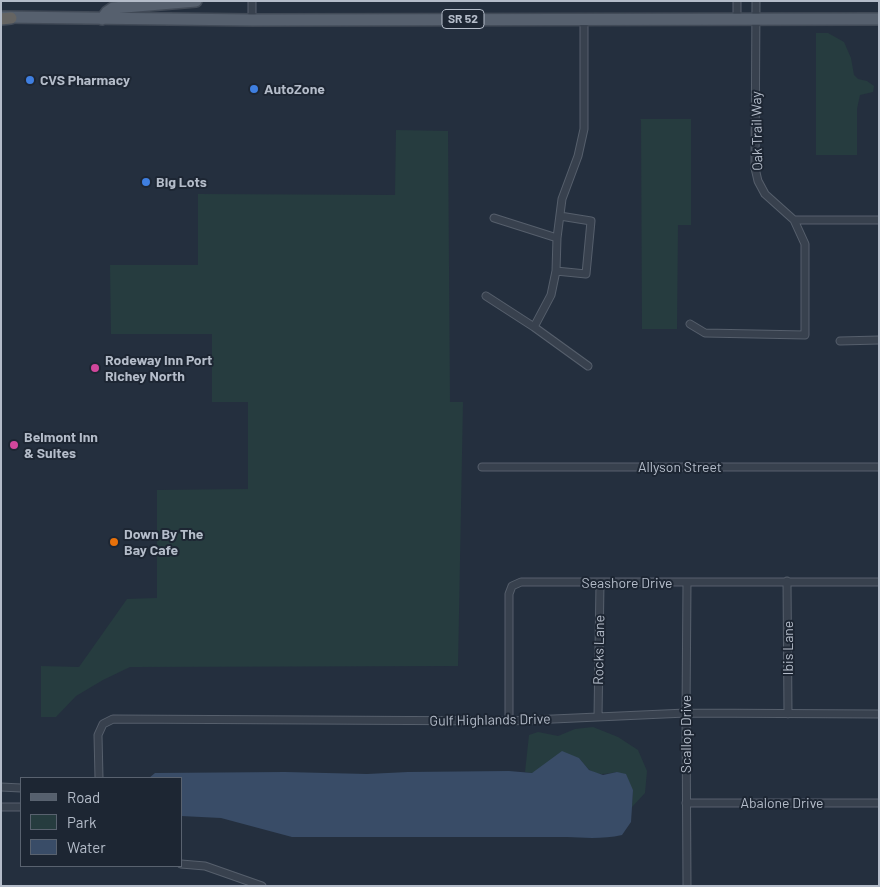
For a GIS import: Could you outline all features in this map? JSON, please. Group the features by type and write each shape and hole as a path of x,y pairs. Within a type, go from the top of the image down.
{"main road":[{"path":"102,18 113,8 196,1"},
{"name":"SR 52","path":"5,18 252,20 879,18"}],"street":[{"path":"252,1 252,20"},
{"path":"737,1 737,19"},
{"name":"Oak Trail Way","path":"690,324 706,333 805,335 805,244 794,220 765,194 758,181 755,168 756,1"},
{"path":"534,327 551,295 556,272 557,238 562,199 578,156 584,129 584,19"},
{"path":"556,272 586,274 591,221 560,216"},
{"path":"494,218 557,238"},
{"path":"794,220 879,220"},
{"path":"486,296 534,327 588,366"},
{"path":"840,341 879,340"},
{"name":"Allyson Street","path":"482,467 879,467"},
{"name":"Seashore Drive","path":"509,721 509,594 512,586 521,582 879,582"},
{"name":"Ibis Lane","path":"787,582 788,714"},
{"name":"Rocks Lane","path":"598,717 600,583"},
{"name":"Scallop Drive","path":"687,583 687,886"},
{"name":"Gulf Highlands Drive","path":"99,777 98,735 102,724 113,719 509,721 686,713 879,714"},
{"path":"1,788 20,788"},
{"name":"Abalone Drive","path":"686,803 879,802"},
{"path":"1,807 20,807"},
{"path":"182,864 205,866 262,886"}],"green space":[{"path":"816,33 828,33 844,42 851,58 854,75 858,79 867,81 874,86 873,92 860,95 857,109 857,155 816,155"},
{"path":"640,119 691,119 691,225 678,225 677,329 642,329"},
{"path":"396,130 448,131 450,402 463,402 458,666 130,667 76,696 56,717 41,717 41,666 79,667 127,599 157,598 157,490 248,489 248,402 212,402 212,334 111,334 110,265 198,265 198,194 395,195"},
{"path":"593,727 618,737 638,750 647,771 645,793 632,807 633,790 617,772 595,773 587,768 579,758 532,773 525,772 529,735 538,732 558,736 575,729"}],"water":[{"path":"562,751 579,758 589,770 603,775 617,772 626,774 633,790 631,822 622,835 595,838 292,837 221,818 182,816 182,777 150,777 155,773 285,772 367,774 509,771 532,773"}],"place":[{"name":"CVS Pharmacy","path":"30,80"},
{"name":"AutoZone","path":"254,89"},
{"name":"Big Lots","path":"146,182"},
{"name":"Rodeway Inn Port Richey North","path":"95,368"},
{"name":"Belmont Inn & Suites","path":"14,445"},
{"name":"Down By The Bay Cafe","path":"114,542"}]}
